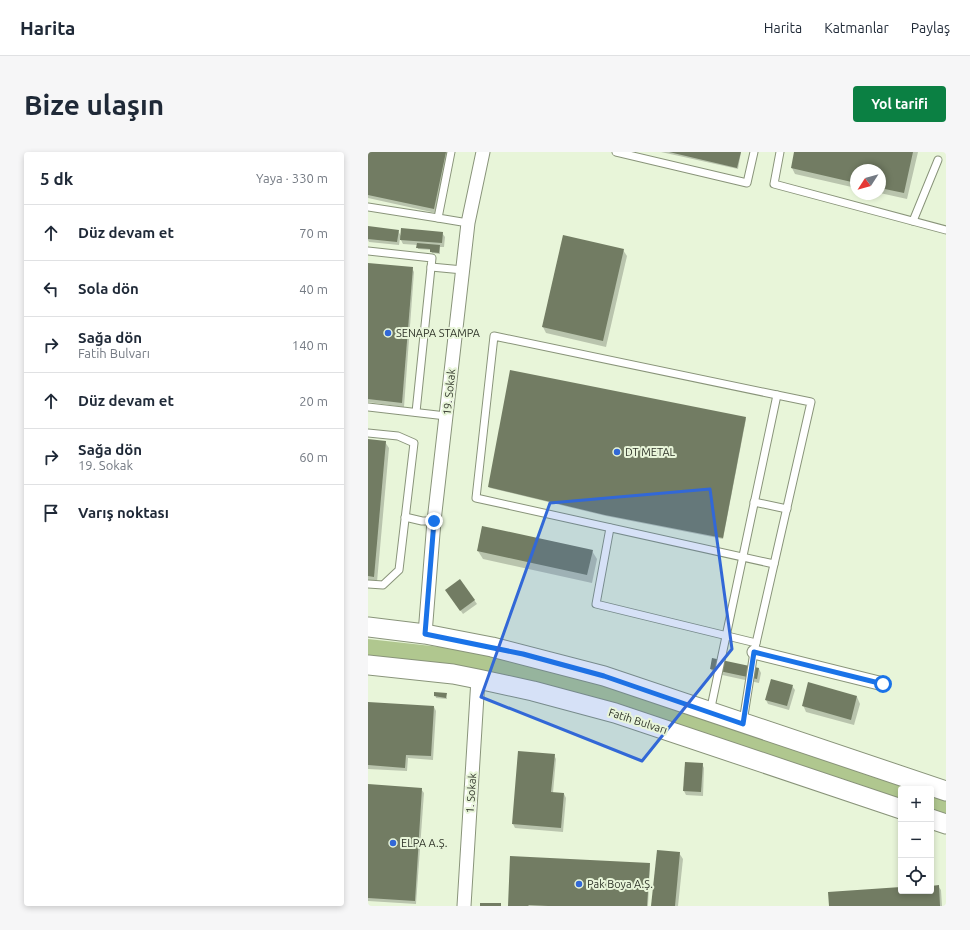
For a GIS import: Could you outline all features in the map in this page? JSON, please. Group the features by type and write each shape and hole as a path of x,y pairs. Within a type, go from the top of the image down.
{"main road":[{"path":"368,627 425,634 470,642 523,654 604,676 946,791"},
{"name":"Fatih Bulvarı","path":"368,665 454,674 533,691 615,713 898,808"},
{"path":"934,820 946,824"}],"street":[{"name":"19. Sokak","path":"425,634 434,521 462,270 468,223 483,152"},
{"path":"755,648 883,684"},
{"name":"1. Sokak","path":"464,906 478,679"}],"lane":[{"path":"438,218 451,152"},
{"path":"616,152 747,183 754,152"},
{"path":"780,152 774,184 946,230"},
{"path":"913,221 938,160"},
{"path":"368,206 468,223"},
{"path":"368,251 432,258 416,412"},
{"path":"431,267 462,270"},
{"path":"743,724 755,648 811,402 494,336 476,498 774,564"},
{"path":"710,712 777,395"},
{"path":"368,407 446,416"},
{"path":"368,433 398,436 414,443 399,570 383,585 368,584"},
{"path":"754,502 787,509"},
{"path":"405,517 422,521 434,521"},
{"path":"610,528 596,604 727,635 755,648"}],"highlighted area":[{"path":"710,489 732,649 642,761 481,697 550,503"}],"green space":[{"path":"368,639 477,651 559,672 768,739 907,786 898,786 898,800 796,767 368,657"},
{"path":"934,795 946,799 946,816 934,812"}],"building":[{"path":"368,152 446,152 434,209 368,195"},
{"path":"669,152 741,152 737,168"},
{"path":"794,152 913,152 904,193 886,189 886,164 850,164 850,182 791,168"},
{"path":"368,226 399,230 397,242 368,239"},
{"path":"401,228 443,232 442,243 400,240"},
{"path":"563,235 624,249 603,341 542,327"},
{"path":"417,243 440,245 439,253 430,252 430,249 416,248"},
{"name":"SENAPA STAMPA","path":"368,263 413,267 402,403 368,399"},
{"name":"DT METAL","path":"510,370 746,417 723,538 605,515 488,487"},
{"path":"368,439 386,441 374,577 368,576"},
{"path":"482,526 593,550 587,575 477,551"},
{"path":"460,579 475,600 460,611 445,590"},
{"path":"712,658 759,668 757,679 710,669"},
{"path":"771,679 793,685 787,706 765,700"},
{"path":"808,682 857,696 851,720 802,706"},
{"path":"434,692 447,693 446,698 434,696"},
{"path":"368,702 434,706 431,756 406,755 405,768 368,765"},
{"path":"518,751 555,754 551,792 564,793 561,828 512,824"},
{"path":"685,762 703,763 701,792 683,791"},
{"name":"ELPA A.Ş.","path":"368,784 422,788 415,901 368,898"},
{"path":"657,850 680,852 675,906 651,906"},
{"name":"Pak Boya A.Ş.","path":"510,856 650,863 647,906 508,906"},
{"path":"939,885 940,906 829,906 828,892 898,887 898,894 934,894 934,886"},
{"path":"480,903 501,903 501,906 480,906"}],"place":[{"name":"SENAPA STAMPA","path":"388,333"},
{"name":"DT METAL","path":"617,452"},
{"name":"ELPA A.Ş.","path":"393,843"},
{"name":"Pak Boya A.Ş.","path":"579,884"}],"route":[{"path":"434,521 425,634 492,646 604,676 743,724 754,652 883,684"}]}
